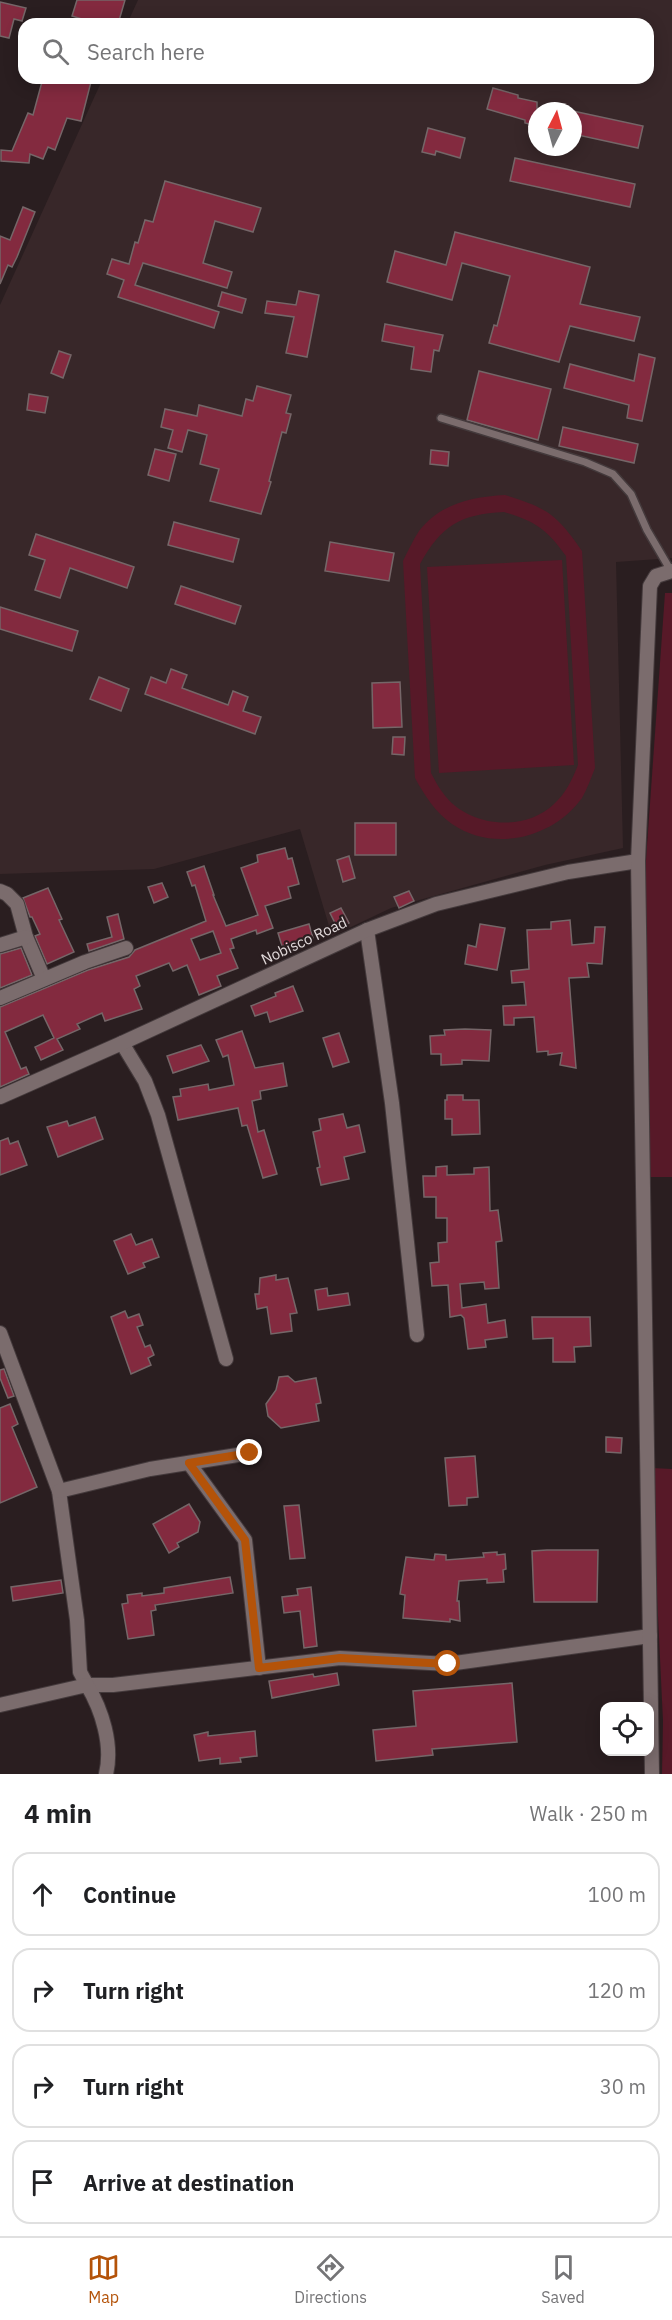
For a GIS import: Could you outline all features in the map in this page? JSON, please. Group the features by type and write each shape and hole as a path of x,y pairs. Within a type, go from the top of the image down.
{"street":[{"path":"652,1774 638,861 650,586 656,576 672,571"},
{"name":"Nobisco Road","path":"0,1097 367,930 436,904 568,872 638,861"},
{"path":"0,891 7,894 17,904 26,937 44,979"},
{"path":"367,930 392,1103 417,1335"},
{"path":"0,945 26,937"},
{"path":"0,998 126,948"},
{"path":"122,1043 145,1081 158,1115 226,1359"},
{"path":"0,1333 58,1491 77,1620 80,1672 97,1703 106,1738 109,1762 106,1774"},
{"path":"58,1491 150,1469 250,1453"},
{"path":"189,1463 245,1540 259,1668"},
{"path":"0,1705 87,1686 113,1685 340,1658 448,1664 650,1636"}],"lane":[{"path":"441,418 585,462 613,474 631,494 647,530 672,571"}],"shaded area":[{"path":"138,0 672,0 672,558 616,562 623,848 545,865 391,908 332,936 300,829 154,869 0,874 0,305 100,84 654,84 654,18 130,18"},
{"path":"505,495 542,509 558,521 582,551 595,768 582,798 570,812 539,831 522,837 504,839 486,838 468,833 452,824 431,803 415,778 403,561 419,531 437,514 458,503","holes":["504,512 540,527 566,556 578,765 562,795 542,813 512,822 496,822 466,813 453,804 441,791 431,773 420,564 436,540 453,524 489,513"]},
{"path":"562,560 574,765 439,773 427,567"},
{"path":"665,593 672,593 672,1177 650,1177 639,1043 645,874"},
{"path":"651,1468 672,1469 672,1774 662,1774 663,1721"}],"building":[{"path":"77,0 125,0 120,18 72,16"},
{"path":"0,2 26,8 23,18 14,19 9,38 0,36"},
{"path":"41,84 90,84 81,121 67,118 55,150 48,147 43,159 30,154 29,163 1,161 1,150 12,151 28,113 33,115"},
{"path":"493,88 518,95 518,98 537,102 528,102 528,124 525,123 525,120 487,109"},
{"path":"582,113 643,126 638,148 582,136"},
{"path":"428,128 465,138 460,158 436,151 435,155 422,152"},
{"path":"515,158 635,184 630,207 510,181"},
{"path":"165,181 261,208 253,232 215,221 203,263 232,272 227,288 143,263 135,285 219,312 214,328 118,297 124,280 107,274 112,259 129,264 135,242 138,243 145,220 153,222"},
{"path":"23,207 35,212 17,257 12,267 8,265 0,284 0,236 10,240"},
{"path":"455,232 590,267 580,304 640,317 634,341 570,326 559,362 489,343 494,325 497,326 510,276 462,263 452,300 387,282 395,251 446,265"},
{"path":"299,291 319,295 307,357 286,353 294,317 265,313 267,301 296,305"},
{"path":"222,292 246,299 242,313 218,306"},
{"path":"385,324 443,335 439,351 434,350 431,372 411,369 414,347 382,341"},
{"path":"59,351 71,355 63,378 51,373"},
{"path":"639,354 655,358 642,421 627,418 629,405 564,388 570,364 634,381"},
{"path":"479,371 551,389 538,440 467,420"},
{"path":"257,386 291,395 286,413 291,414 286,433 282,432 261,514 210,501 219,469 200,464 207,435 188,430 182,452 168,448 173,430 161,427 165,409 197,416 199,405 242,416 246,399 253,401"},
{"path":"29,394 48,397 45,413 27,410"},
{"path":"563,427 638,444 634,463 559,446"},
{"path":"155,449 176,454 169,481 148,475"},
{"path":"431,450 449,452 448,466 430,464"},
{"path":"174,522 239,539 233,562 168,545"},
{"path":"36,534 134,567 127,588 70,568 60,598 35,590 45,560 29,555"},
{"path":"330,542 394,553 389,581 325,571"},
{"path":"181,586 241,606 235,624 175,604"},
{"path":"0,607 78,631 72,651 0,629"},
{"path":"171,669 187,675 182,688 228,705 233,691 248,697 243,711 261,717 255,734 145,694 151,677 166,683"},
{"path":"99,677 129,689 121,711 90,699"},
{"path":"400,682 402,727 373,728 372,683"},
{"path":"393,737 405,737 404,755 392,754"},
{"path":"355,823 396,823 396,855 355,855"},
{"path":"285,848 288,859 292,858 299,884 288,887 291,898 265,906 273,928 257,934 256,930 231,939 234,948 230,949 238,968 217,976 221,986 199,995 187,965 173,971 169,963 136,976 140,986 134,989 142,1009 105,1021 102,1013 77,1024 80,1029 57,1039 63,1050 41,1060 35,1047 54,1038 43,1015 5,1032 21,1069 26,1067 29,1074 0,1087 0,1007 88,970 129,957 135,950 206,921 195,885 192,886 187,872 204,866 226,926 258,915 241,868 258,862 257,855","holes":["213,931 221,953 200,960 191,939"]},
{"path":"349,856 355,878 343,882 337,860"},
{"path":"162,883 168,897 154,903 148,887"},
{"path":"48,888 62,919 59,920 74,952 47,964 35,936 40,934 23,898"},
{"path":"409,891 414,901 399,908 394,897"},
{"path":"341,908 349,923 338,929 330,913"},
{"path":"118,914 124,939 89,951 87,944 112,937 107,917"},
{"path":"570,920 572,945 594,943 595,927 605,927 602,964 587,963 589,977 569,978 576,1068 560,1065 562,1053 548,1055 548,1051 537,1052 534,1017 514,1018 514,1025 504,1025 503,1006 526,1005 524,982 512,983 511,971 529,969 527,930 551,929 551,922"},
{"path":"309,924 313,938 282,946 278,933"},
{"path":"480,924 505,928 497,970 465,964 468,945 476,947"},
{"path":"21,948 32,975 0,988 0,954"},
{"path":"293,986 303,1011 270,1022 267,1012 255,1016 251,1006"},
{"path":"444,1030 491,1030 489,1061 462,1060 462,1064 441,1065 441,1054 431,1054 430,1036 445,1035"},
{"path":"242,1031 255,1068 283,1063 287,1086 260,1091 261,1099 252,1101 258,1132 264,1130 277,1174 263,1178 247,1125 242,1126 238,1108 178,1120 173,1097 181,1096 180,1089 208,1084 209,1090 234,1085 228,1055 223,1057 216,1040"},
{"path":"339,1033 349,1062 333,1067 323,1038"},
{"path":"201,1045 209,1061 173,1073 167,1056"},
{"path":"447,1095 463,1095 463,1100 479,1100 480,1134 452,1135 452,1119 445,1119"},
{"path":"343,1114 347,1128 359,1125 365,1152 344,1157 349,1179 321,1185 313,1132 321,1130 319,1119"},
{"path":"95,1117 103,1139 58,1157 47,1127 67,1121 69,1126"},
{"path":"8,1138 10,1144 18,1141 27,1165 0,1175 0,1141"},
{"path":"447,1166 447,1175 474,1174 474,1168 489,1167 490,1211 498,1210 502,1241 496,1242 499,1288 485,1289 484,1282 460,1284 462,1308 486,1304 488,1323 505,1320 507,1337 485,1340 486,1347 468,1349 464,1318 461,1315 450,1317 448,1285 432,1286 430,1263 439,1262 438,1243 447,1242 447,1218 436,1218 436,1197 424,1197 423,1176 436,1176 436,1167"},
{"path":"131,1234 136,1245 152,1239 159,1257 143,1263 145,1267 128,1274 114,1241"},
{"path":"276,1275 276,1280 288,1278 297,1313 290,1314 292,1331 271,1334 267,1307 257,1309 255,1294 259,1294 260,1278"},
{"path":"327,1288 328,1296 348,1293 350,1305 318,1310 315,1290"},
{"path":"125,1311 128,1318 139,1314 143,1325 137,1327 145,1347 150,1345 154,1355 148,1358 151,1365 131,1374 111,1317"},
{"path":"532,1317 590,1317 591,1346 574,1347 575,1362 553,1362 553,1338 533,1339"},
{"path":"4,1369 14,1396 8,1398 0,1378 0,1370"},
{"path":"288,1376 295,1382 316,1378 321,1403 316,1404 319,1421 281,1428 268,1416 266,1404 276,1390 279,1377"},
{"path":"10,1404 18,1424 12,1427 37,1487 0,1503 0,1408"},
{"path":"606,1437 622,1438 621,1453 606,1452"},
{"path":"475,1456 478,1497 467,1498 467,1505 449,1506 445,1458"},
{"path":"189,1504 200,1522 198,1532 177,1543 179,1547 169,1553 153,1524"},
{"path":"299,1505 305,1558 290,1559 284,1506"},
{"path":"598,1550 597,1602 534,1602 532,1551"},
{"path":"497,1552 497,1555 505,1554 504,1582 487,1583 487,1579 459,1581 457,1601 459,1601 460,1621 403,1618 405,1595 400,1594 406,1557 434,1560 435,1554 446,1555 446,1560 484,1557 483,1553"},
{"path":"230,1577 233,1593 155,1605 156,1610 151,1611 154,1635 128,1639 122,1604 128,1603 127,1595 142,1593 142,1596 164,1593 164,1588"},
{"path":"61,1580 63,1593 13,1601 11,1587"},
{"path":"311,1587 317,1646 304,1648 300,1611 284,1613 282,1597 298,1595 297,1589"},
{"path":"337,1673 339,1685 272,1698 269,1681 313,1674 314,1677"},
{"path":"512,1683 517,1742 432,1749 433,1755 376,1761 373,1730 416,1726 413,1691"},
{"path":"255,1731 257,1756 240,1758 241,1762 220,1764 220,1758 199,1761 194,1735 208,1732 208,1736"}],"route":[{"path":"250,1453 189,1463 245,1540 259,1668 340,1658 448,1664"}]}
